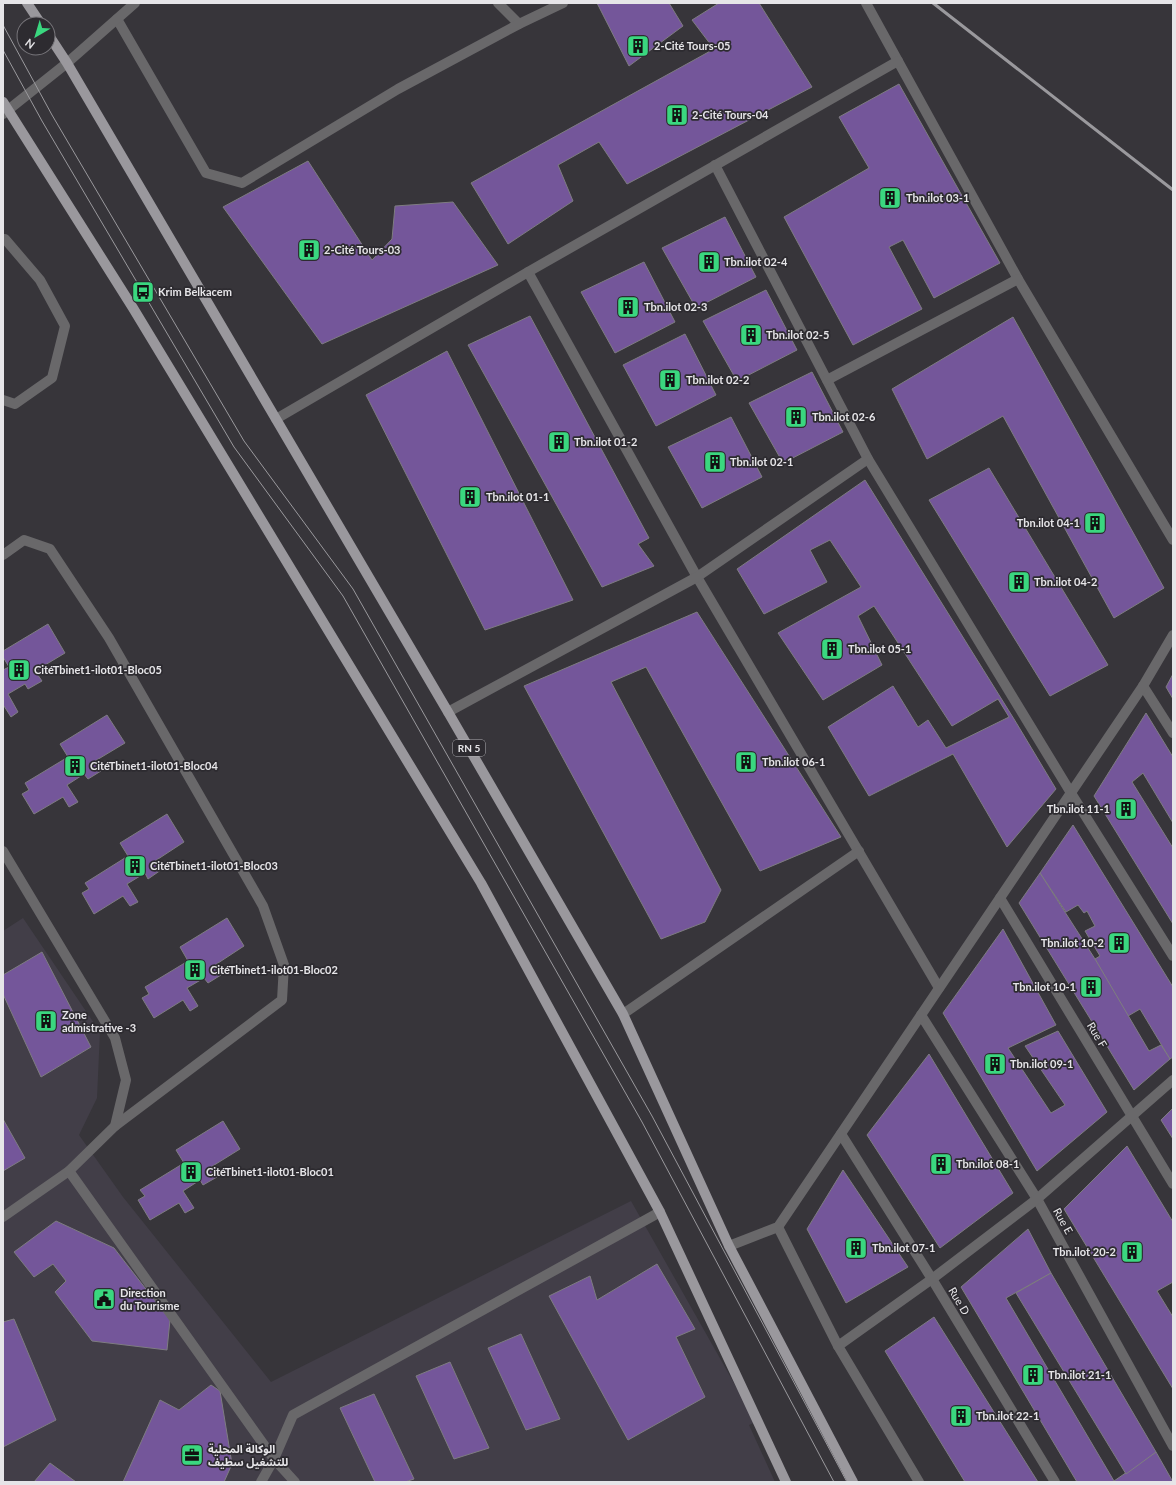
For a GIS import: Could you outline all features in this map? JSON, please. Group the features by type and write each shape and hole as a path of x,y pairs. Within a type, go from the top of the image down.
{"main road":[{"path":"27,3 36,16"},
{"name":"RN 5","path":"56,46 68,63 448,712 622,1014 729,1246 853,1482"},
{"path":"5,109 133,308 481,883 660,1212 786,1482"}],"street":[{"path":"5,109 68,63 135,3"},
{"path":"498,3 519,24"},
{"path":"117,19 206,173 242,183 398,89 519,24 563,3"},
{"path":"866,3 1018,279 1173,540"},
{"path":"276,419 528,272 898,61"},
{"path":"715,166 868,459 1173,956"},
{"path":"3,239 5,239 40,280 65,326 52,378 15,404 3,400"},
{"path":"528,272 697,577 939,988"},
{"path":"827,380 1018,279"},
{"path":"448,712 697,577 868,459"},
{"path":"3,555 24,540 50,549 109,638 263,906 284,965 282,1000 115,1126 69,1171 3,1216"},
{"path":"729,1246 778,1227 1144,686 1173,635"},
{"path":"1144,686 1173,733"},
{"path":"3,851 115,1038 126,1080 115,1126"},
{"path":"622,1014 859,851"},
{"name":"Rue F","path":"1000,898 1173,1184"},
{"name":"Rue E","path":"921,1015 1037,1199 1173,1446"},
{"path":"838,1346 932,1279 1037,1199 1173,1080"},
{"name":"Rue D","path":"840,1134 932,1279 1055,1482"},
{"path":"69,1171 274,1459 295,1482"},
{"path":"261,1482 274,1459 293,1415 660,1212"},
{"path":"778,1227 838,1346 919,1482"}],"shaded area":[{"path":"23,918 100,1032 97,1098 79,1135 123,1197 271,1382 631,1201 756,1422 749,1425 775,1482 3,1482 3,931"}],"building":[{"name":"2-Cité Tours-05","path":"597,3 669,3 683,26 629,66"},
{"name":"2-Cité Tours-04","path":"719,3 759,3 812,87 627,184 599,142 558,165 573,201 508,244 471,183 714,49 692,20"},
{"name":"Tbn.ilot 03-1","path":"899,84 1000,263 934,298 903,240 889,247 922,309 853,345 784,217 869,168 839,117"},
{"name":"2-Cité Tours-03","path":"308,161 372,260 392,239 395,206 453,202 498,265 322,344 223,207"},
{"name":"Tbn.ilot 02-4","path":"725,217 756,277 696,308 662,248"},
{"name":"Tbn.ilot 02-3","path":"644,262 675,322 615,353 581,292"},
{"name":"Tbn.ilot 02-5","path":"766,290 797,350 737,381 703,321"},
{"name":"Tbn.ilot 01-2","path":"530,316 649,538 638,544 654,566 602,587 468,345"},
{"name":"Tbn.ilot 04-1","path":"1013,317 1164,588 1114,618 1003,416 927,459 892,389"},
{"name":"Tbn.ilot 02-2","path":"685,334 716,395 656,426 623,365"},
{"name":"Tbn.ilot 01-1","path":"447,351 573,600 485,630 366,395"},
{"name":"Tbn.ilot 02-6","path":"812,372 843,432 783,463 749,403"},
{"name":"Tbn.ilot 02-1","path":"731,417 762,477 702,508 668,447"},
{"name":"Tbn.ilot 04-2","path":"989,468 1108,665 1050,696 929,500"},
{"name":"Tbn.ilot 05-1","path":"865,480 1056,789 1007,847 953,754 869,796 828,727 893,686 918,727 928,720 946,748 1009,717 998,699 952,726 874,606 858,616 882,665 823,700 778,633 861,587 830,540 810,550 827,582 764,614 737,569"},
{"name":"Tbn.ilot 06-1","path":"697,612 841,837 760,871 646,667 611,682 721,890 705,922 661,939 524,686"},
{"name":"CitéTbinet1-ilot01-Bloc05","path":"48,624 65,653 35,671 42,681 28,689 25,684 8,694 18,712 11,717 4,706 3,707 3,670 9,667 3,657 3,651"},
{"path":"1173,674 1173,699 1166,687"},
{"name":"Tbn.ilot 11-1","path":"1146,713 1173,757 1173,823 1143,773 1132,782 1173,848 1173,924 1094,796"},
{"name":"CitéTbinet1-ilot01-Bloc04","path":"107,715 125,743 95,761 101,771 88,779 84,774 67,785 78,802 69,807 63,797 34,814 22,794 29,790 25,783 68,757 60,744"},
{"name":"CitéTbinet1-ilot01-Bloc03","path":"167,814 184,842 155,861 161,870 148,879 145,873 127,884 138,902 130,906 123,896 94,914 82,893 89,889 85,883 128,856 120,843"},
{"name":"Tbn.ilot 10-2","path":"1073,825 1173,987 1173,1057 1170,1059 1140,1009 1128,1016 1095,959 1100,956 1085,931 1095,926 1087,911 1084,913 1078,905 1066,912 1040,873"},
{"name":"Tbn.ilot 10-1","path":"1040,873 1095,959 1149,1051 1161,1045 1170,1059 1134,1090 1019,903"},
{"name":"CitéTbinet1-ilot01-Bloc02","path":"227,918 244,946 215,965 221,975 208,983 204,978 187,988 198,1006 190,1011 183,1000 154,1018 142,998 149,994 145,987 188,961 180,947"},
{"name":"Tbn.ilot 09-1","path":"1003,929 1056,1025 1008,1048 1051,1113 1065,1105 1025,1046 1058,1031 1107,1112 1037,1171 943,1013"},
{"name":"Zone admistrative -3","path":"42,952 91,1047 41,1077 3,994 3,975"},
{"name":"Tbn.ilot 08-1","path":"929,1054 1013,1193 940,1248 867,1135"},
{"path":"1173,1108 1173,1139 1161,1120"},
{"path":"3,1119 25,1158 3,1171"},
{"name":"CitéTbinet1-ilot01-Bloc01","path":"223,1121 240,1149 211,1167 217,1177 203,1185 200,1180 183,1191 194,1208 185,1213 179,1203 150,1220 138,1200 145,1196 140,1190 184,1163 176,1150"},
{"name":"Tbn.ilot 20-2","path":"1127,1146 1173,1222 1173,1282 1157,1291 1173,1317 1173,1389 1064,1209"},
{"name":"Tbn.ilot 07-1","path":"843,1170 908,1267 846,1303 807,1229"},
{"path":"56,1221 114,1248 170,1320 167,1350 92,1341 55,1292 66,1281 53,1264 34,1277 14,1252"},
{"name":"Tbn.ilot 21-1","path":"1028,1229 1051,1273 1006,1298 1114,1481 1156,1452 1173,1482 1077,1482 961,1287"},
{"path":"657,1264 695,1329 676,1337 705,1397 628,1440 549,1296 590,1276 597,1300"},
{"path":"1051,1273 1156,1452 1126,1474 1016,1293"},
{"name":"Tbn.ilot 22-1","path":"934,1317 1038,1482 965,1482 885,1351"},
{"path":"14,1319 56,1420 3,1447 3,1322"},
{"path":"521,1334 560,1419 526,1430 488,1348"},
{"path":"450,1362 489,1448 454,1459 416,1376"},
{"path":"211,1385 220,1391 232,1464 224,1482 123,1482 160,1400 179,1410"},
{"path":"374,1394 414,1479 405,1482 375,1482 340,1408"},
{"path":"50,1463 76,1482 34,1482"}],"tram line":[{"path":"3,25 52,115 244,441 353,589 652,1116 847,1482"},
{"path":"3,50 42,121 234,447 343,596 642,1122 834,1482"}],"railway":[{"path":"933,3 1173,190"}],"place":[{"name":"2-Cité Tours-05","path":"638,46"},
{"name":"2-Cité Tours-04","path":"677,115"},
{"name":"Tbn.ilot 03-1","path":"890,198"},
{"name":"2-Cité Tours-03","path":"309,250"},
{"name":"Tbn.ilot 02-4","path":"709,262"},
{"name":"Krim Belkacem","path":"143,292"},
{"name":"Tbn.ilot 02-3","path":"628,307"},
{"name":"Tbn.ilot 02-5","path":"751,335"},
{"name":"Tbn.ilot 02-2","path":"670,380"},
{"name":"Tbn.ilot 02-6","path":"796,417"},
{"name":"Tbn.ilot 01-2","path":"559,442"},
{"name":"Tbn.ilot 02-1","path":"715,462"},
{"name":"Tbn.ilot 01-1","path":"470,497"},
{"name":"Tbn.ilot 04-1","path":"1095,523"},
{"name":"Tbn.ilot 04-2","path":"1019,582"},
{"name":"Tbn.ilot 05-1","path":"832,649"},
{"name":"CitéTbinet1-ilot01-Bloc05","path":"19,670"},
{"name":"Tbn.ilot 06-1","path":"746,762"},
{"name":"CitéTbinet1-ilot01-Bloc04","path":"75,766"},
{"name":"Tbn.ilot 11-1","path":"1126,809"},
{"name":"CitéTbinet1-ilot01-Bloc03","path":"135,866"},
{"name":"Tbn.ilot 10-2","path":"1119,943"},
{"name":"CitéTbinet1-ilot01-Bloc02","path":"195,970"},
{"name":"Tbn.ilot 10-1","path":"1091,987"},
{"name":"Zone admistrative -3","path":"46,1021"},
{"name":"Tbn.ilot 09-1","path":"995,1064"},
{"name":"Tbn.ilot 08-1","path":"941,1164"},
{"name":"CitéTbinet1-ilot01-Bloc01","path":"191,1172"},
{"name":"Tbn.ilot 07-1","path":"856,1248"},
{"name":"Tbn.ilot 20-2","path":"1132,1252"},
{"name":"Direction du Tourisme","path":"104,1299"},
{"name":"Tbn.ilot 21-1","path":"1033,1375"},
{"name":"Tbn.ilot 22-1","path":"961,1416"},
{"name":"الوكالة المحلية للتشغيل سطيف","path":"192,1455"}]}
